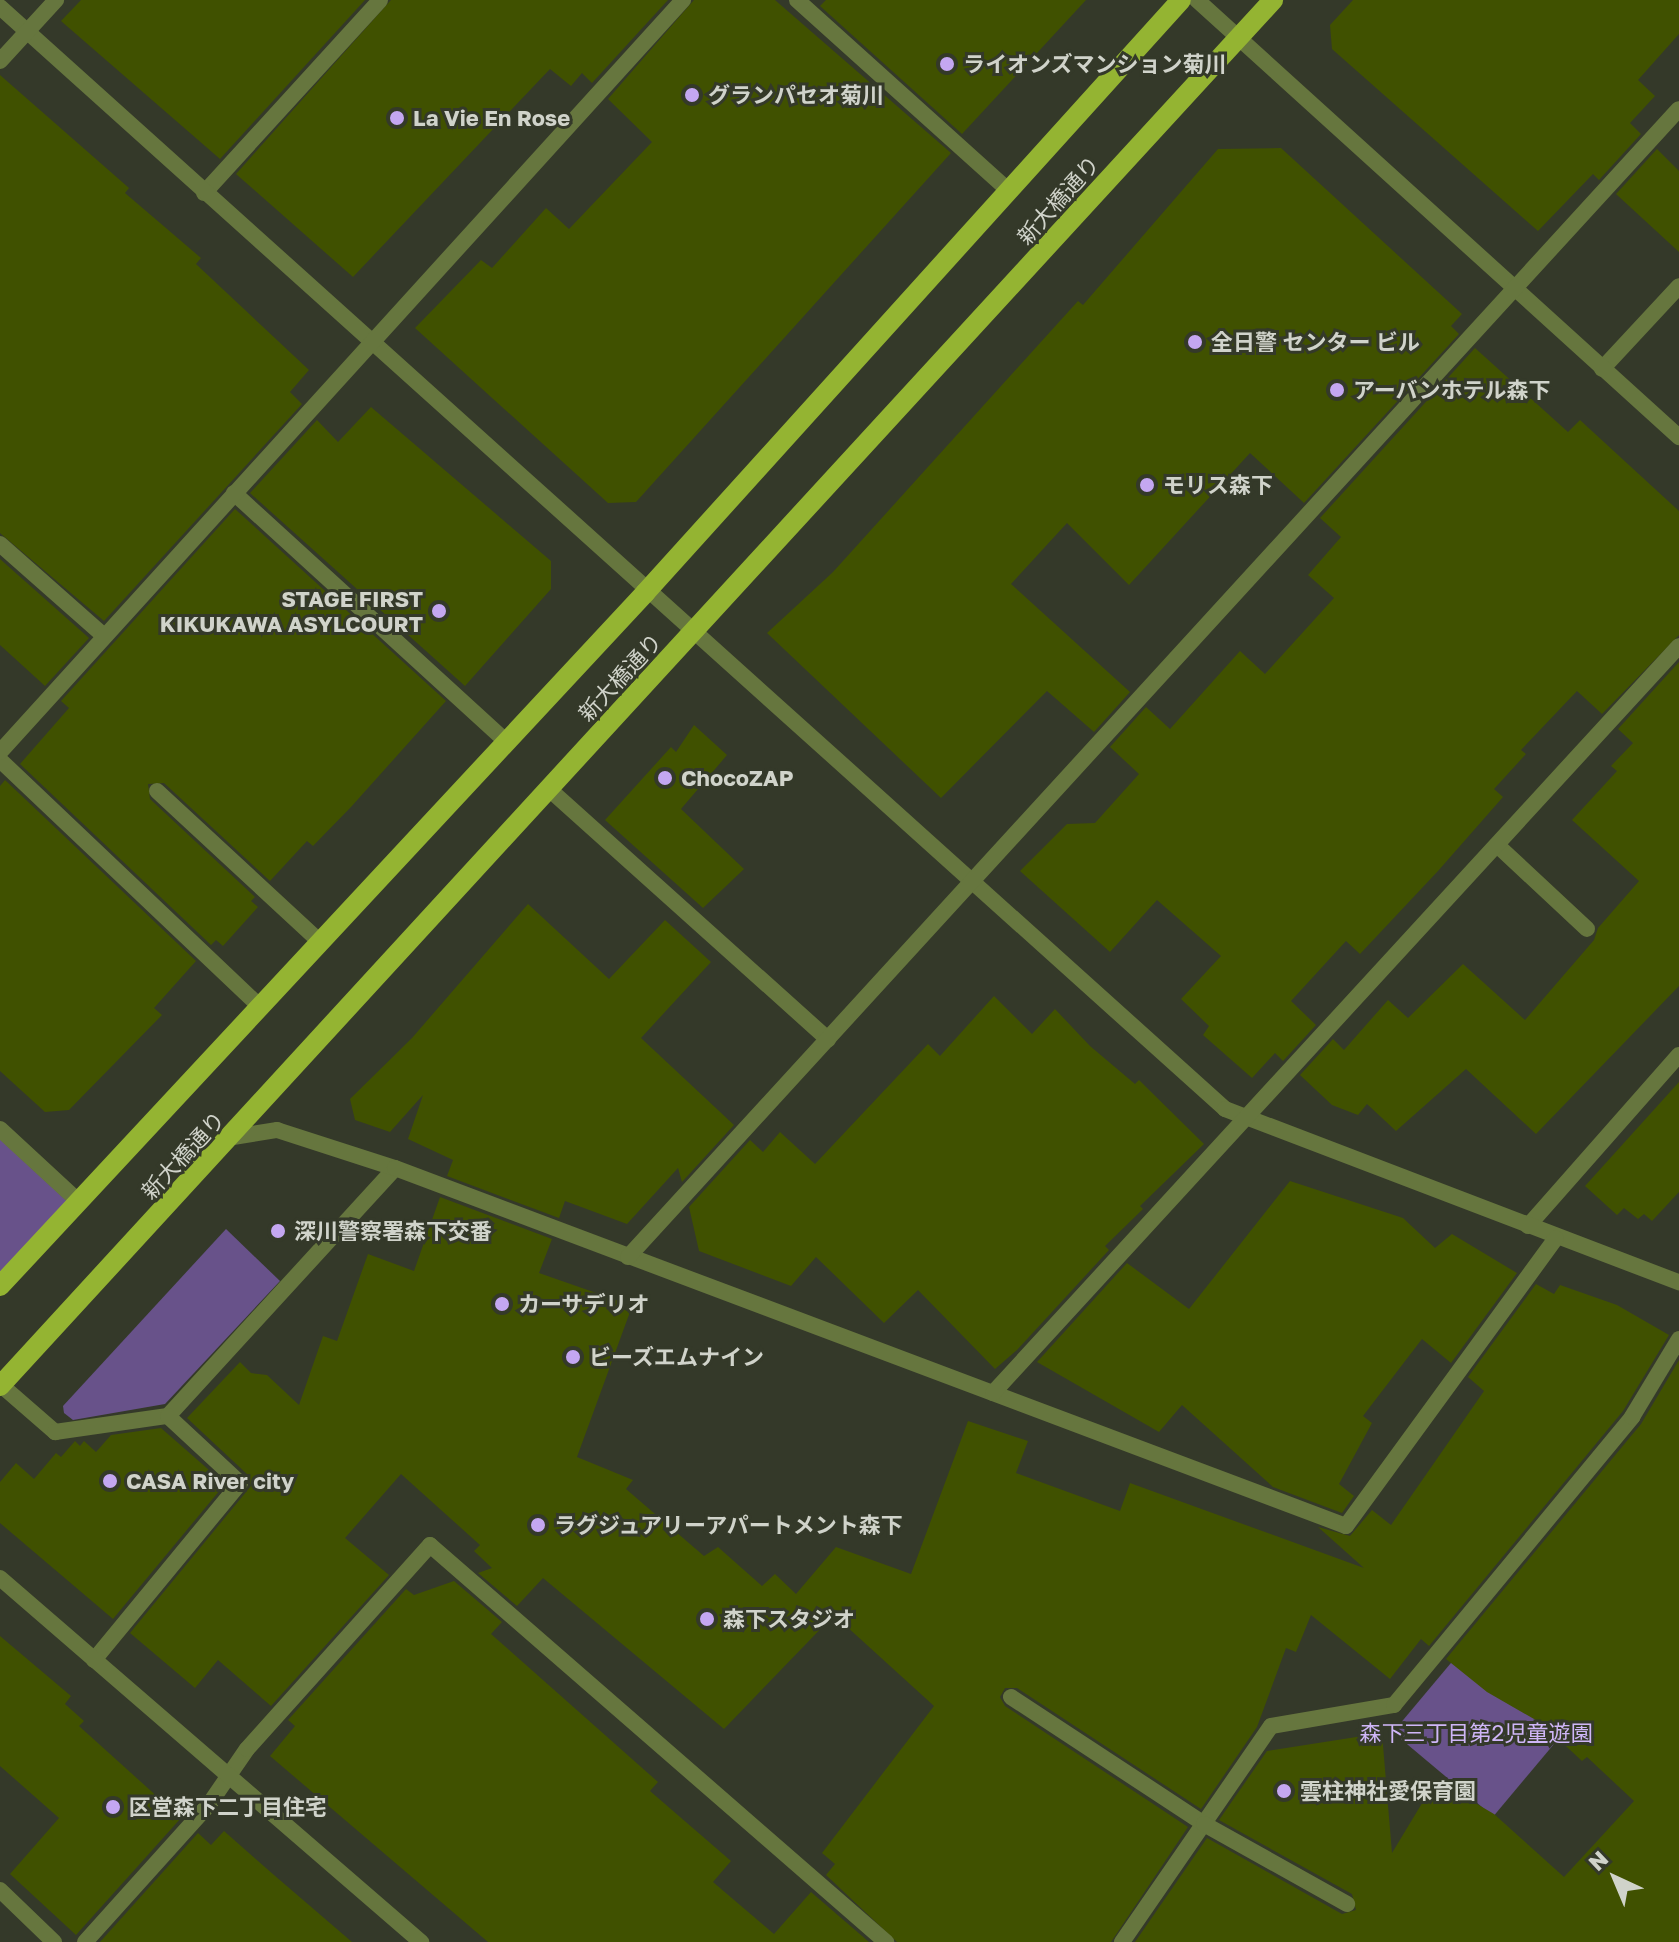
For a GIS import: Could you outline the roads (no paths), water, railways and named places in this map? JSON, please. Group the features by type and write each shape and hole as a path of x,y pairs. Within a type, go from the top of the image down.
{"main road":[{"name":"新大橋通り","path":"0,1286 645,593 1181,0"},
{"name":"新大橋通り","path":"1,1385 233,1137 1273,0"}],"street":[{"path":"0,61 56,0"},
{"path":"204,193 380,0"},
{"path":"0,752 368,341 683,0"},
{"path":"797,0 1007,189"},
{"path":"1197,0 1679,437"},
{"path":"0,7 645,593 1225,1109 1556,1238 1679,1282"},
{"path":"628,1257 1679,109"},
{"path":"1602,369 1679,286"},
{"path":"234,493 506,741"},
{"path":"0,544 104,636"},
{"path":"993,1393 1679,646"},
{"path":"0,760 259,1006"},
{"path":"549,789 828,1039"},
{"path":"157,791 319,941"},
{"path":"1497,845 1587,929"},
{"path":"1528,1226 1679,1055"},
{"path":"0,1129 78,1201"},
{"path":"233,1137 277,1130 395,1168 1346,1526 1556,1238"},
{"path":"1,1385 55,1432 168,1416 395,1168"},
{"path":"1122,1942 1271,1726 1394,1705 1632,1417 1679,1339"},
{"path":"94,1660 240,1483 168,1416"},
{"path":"85,1942 229,1777 247,1749 430,1545 886,1942"},
{"path":"0,1578 421,1942"},
{"path":"1011,1697 1204,1824 1347,1904"},
{"path":"0,1890 54,1942"}],"place":[{"name":"ライオンズマンション菊川","path":"947,64"},
{"name":"グランパセオ菊川","path":"692,95"},
{"name":"La Vie En Rose","path":"397,118"},
{"name":"全日警 センター ビル","path":"1195,342"},
{"name":"アーバンホテル森下","path":"1337,390"},
{"name":"モリス森下","path":"1147,485"},
{"name":"STAGE FIRST KIKUKAWA ASYLCOURT","path":"439,611"},
{"name":"ChocoZAP","path":"665,778"},
{"name":"深川警察署森下交番","path":"278,1231"},
{"name":"カーサデリオ","path":"502,1304"},
{"name":"ビーズエムナイン","path":"573,1357"},
{"name":"CASA River city","path":"110,1481"},
{"name":"ラグジュアリーアパートメント森下","path":"538,1525"},
{"name":"森下スタジオ","path":"707,1619"},
{"name":"雲柱神社愛保育園","path":"1284,1791"},
{"name":"区営森下二丁目住宅","path":"113,1807"}],"park label":[{"name":"森下三丁目第2児童遊園","path":"1476,1733"}]}
